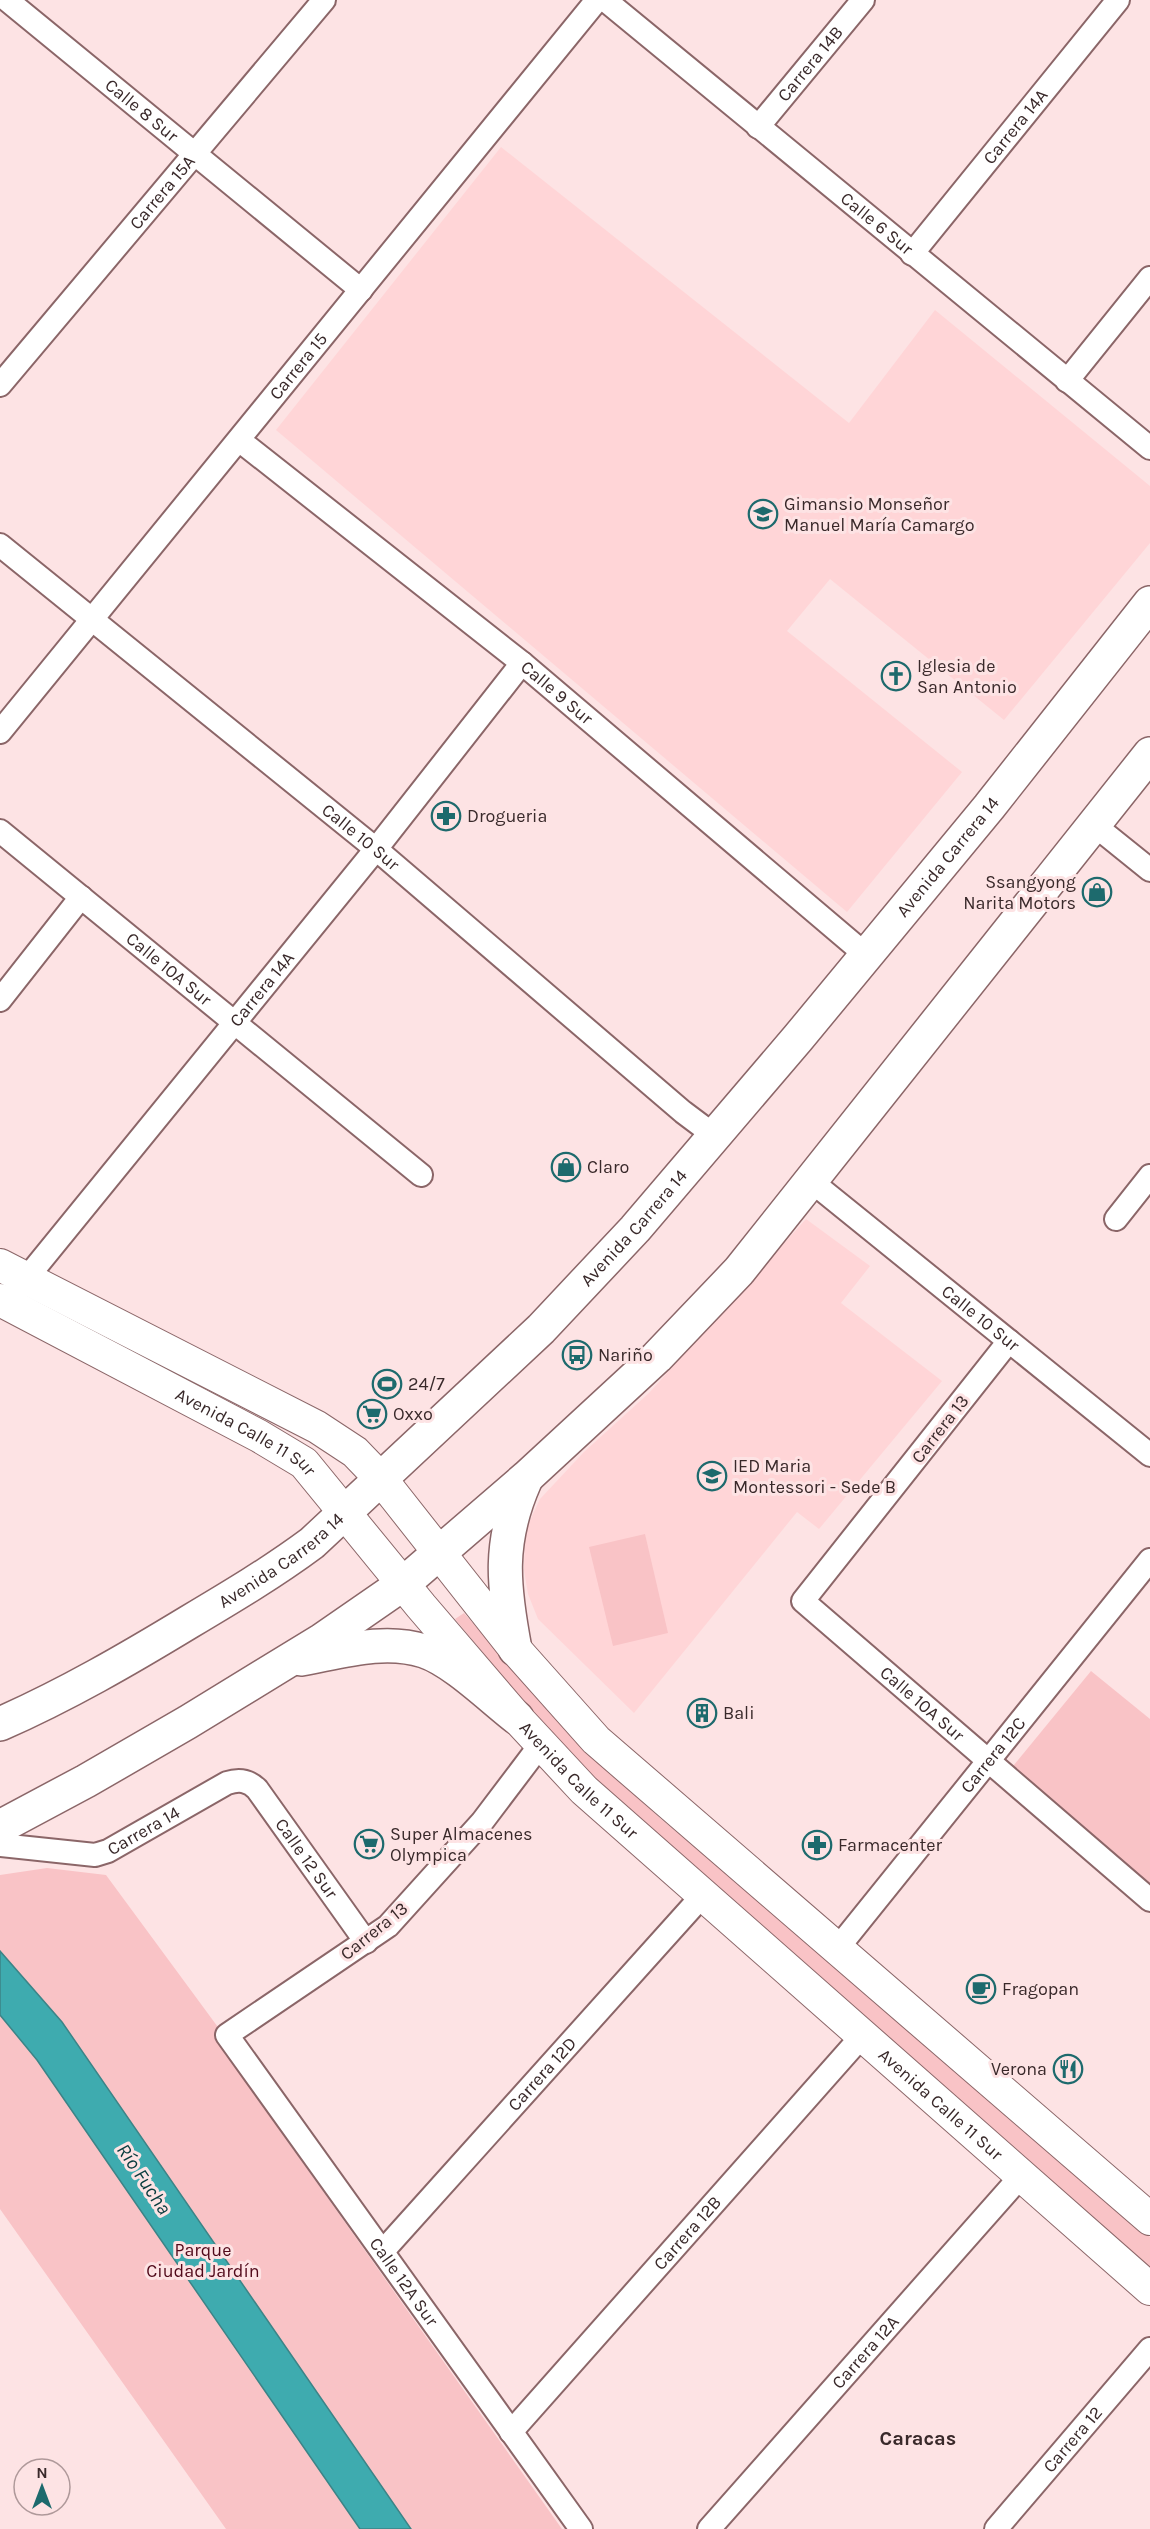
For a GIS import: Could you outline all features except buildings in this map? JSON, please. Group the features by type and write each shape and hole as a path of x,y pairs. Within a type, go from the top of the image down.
{"main road":[{"name":"Avenida Carrera 14","path":"0,1724 54,1699 156,1642 242,1590 312,1543 541,1329 635,1229 715,1136 1003,789 1150,603"},
{"path":"0,1827 86,1781 284,1662 403,1584 527,1477 657,1357 739,1270 1150,754"},
{"name":"Avenida Calle 11 Sur","path":"13,1272 317,1427 355,1452 381,1479 514,1649 573,1716 612,1755 1150,2219"},
{"name":"Avenida Calle 11 Sur","path":"2,1305 290,1453 314,1474 403,1584 517,1718 607,1812 1150,2289"},
{"path":"514,1649 505,1597 504,1567 512,1516 527,1477"},
{"path":"284,1662 370,1647 406,1647 442,1660 517,1718"}],"street":[{"name":"Calle 8 Sur","path":"7,0 361,290"},
{"name":"Carrera 15A","path":"0,385 324,0"},
{"name":"Carrera 15","path":"0,732 90,618 239,440 597,0"},
{"name":"Calle 6 Sur","path":"605,0 1150,448"},
{"name":"Carrera 14B","path":"758,127 863,0"},
{"name":"Carrera 14A","path":"912,254 1118,0"},
{"path":"1067,381 1150,278"},
{"name":"Calle 9 Sur","path":"239,440 522,663 866,955"},
{"name":"Calle 10 Sur","path":"0,545 376,849 683,1112 715,1136"},
{"name":"Carrera 14A","path":"2,1305 13,1272 234,1022 376,849 522,663"},
{"path":"1093,824 1150,870"},
{"name":"Calle 10A Sur","path":"0,831 421,1174"},
{"path":"0,999 81,897"},
{"path":"1116,1219 1150,1176"},
{"name":"Calle 10 Sur","path":"811,1181 1150,1455"},
{"name":"Carrera 13","path":"803,1601 1009,1341"},
{"name":"Carrera 12C","path":"837,1949 1150,1560"},
{"name":"Calle 10A Sur","path":"803,1601 1150,1900"},
{"name":"Carrera 13","path":"227,2035 366,1942 404,1910 482,1822 541,1744"},
{"name":"Calle 12 Sur","path":"244,1780 257,1789 366,1942"},
{"name":"Carrera 14","path":"0,1845 95,1855 108,1851 226,1783 244,1780"},
{"name":"Carrera 12D","path":"383,2252 702,1896"},
{"name":"Calle 12A Sur","path":"227,2035 581,2529"},
{"name":"Carrera 12B","path":"512,2432 862,2036"},
{"name":"Carrera 12A","path":"709,2529 1021,2176"},
{"name":"Carrera 12","path":"996,2529 1150,2349"}],"shaded area":[{"name":"Gimansio Monseñor Manuel María Camargo","path":"501,147 849,423 935,310 1150,486 1150,543 1004,720 830,579 787,631 962,772 847,912 276,430"},
{"name":"IED Maria Montessori - Sede B","path":"806,1219 870,1266 841,1303 942,1381 819,1529 797,1512 634,1713 538,1619 528,1594 524,1570 525,1531 540,1499 584,1452 649,1393"}],"green space":[{"path":"645,1534 668,1633 613,1646 589,1547"},
{"path":"464,1613 581,1746 661,1819 841,1969 1150,2237 1150,2271 829,1992 568,1755 455,1619"},
{"path":"1091,1671 1150,1719 1150,1887 1009,1771"},
{"name":"Parque Ciudad Jardín","path":"47,1868 106,1875 223,2034 216,2040 562,2529 226,2529 0,2209 0,1875"}],"water":[{"name":"Río Fucha","path":"0,1951 62,2022 411,2529 360,2529 37,2060 0,2015"}],"place":[{"name":"Gimansio Monseñor Manuel María Camargo","path":"763,514"},
{"name":"Iglesia de San Antonio","path":"896,676"},
{"name":"Drogueria","path":"446,816"},
{"name":"Ssangyong Narita Motors","path":"1097,892"},
{"name":"Claro","path":"566,1167"},
{"name":"Nariño","path":"577,1355"},
{"name":"24/7","path":"387,1384"},
{"name":"Oxxo","path":"372,1414"},
{"name":"IED Maria Montessori - Sede B","path":"712,1476"},
{"name":"Bali","path":"702,1713"},
{"name":"Super Almacenes Olympica","path":"369,1844"},
{"name":"Farmacenter","path":"817,1845"},
{"name":"Fragopan","path":"981,1989"},
{"name":"Verona","path":"1068,2069"}],"district":[{"name":"Caracas","path":"918,2438"}]}
